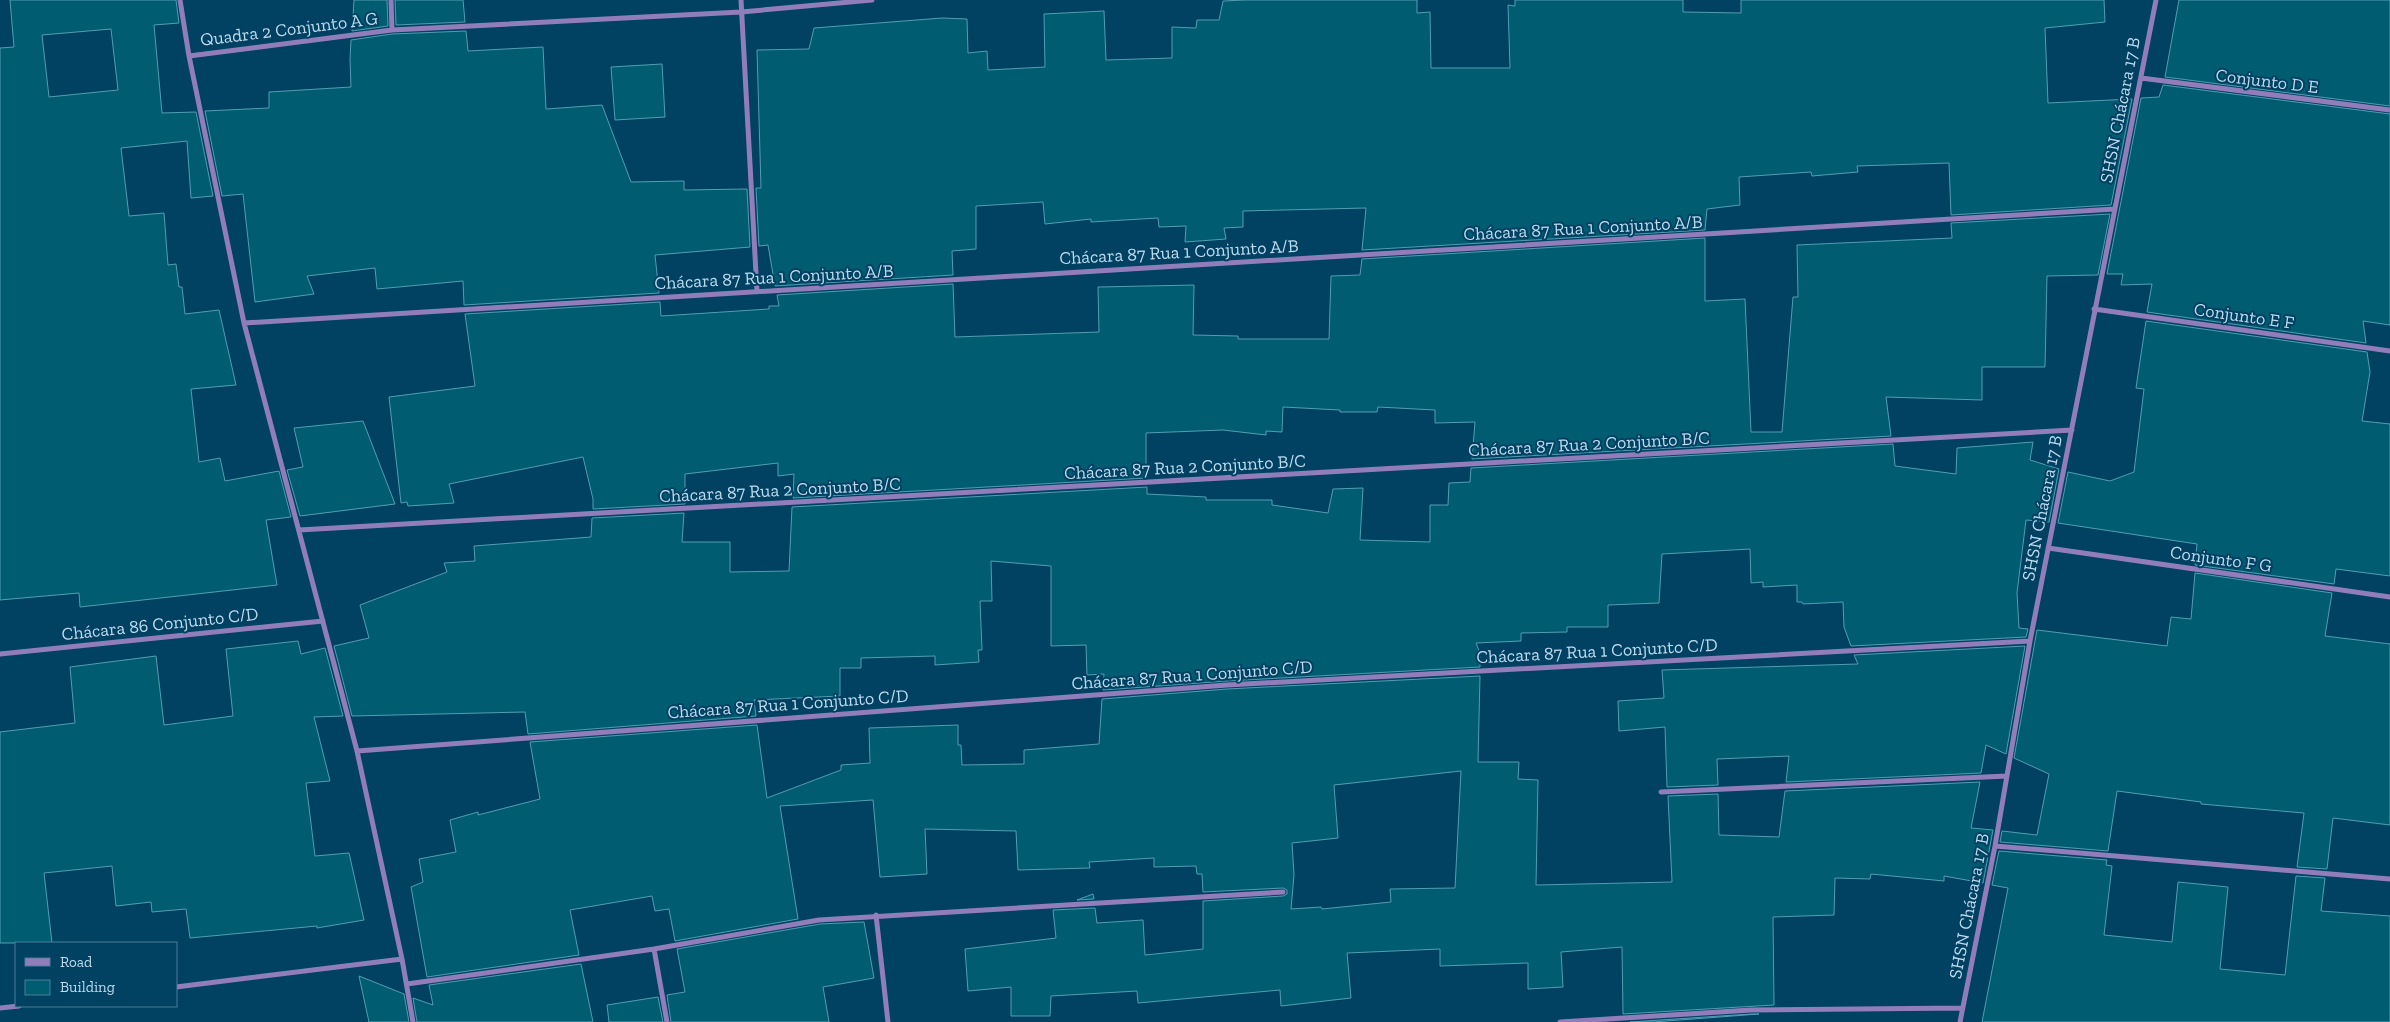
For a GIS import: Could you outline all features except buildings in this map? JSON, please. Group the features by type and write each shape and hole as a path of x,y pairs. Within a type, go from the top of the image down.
{"street":[{"path":"180,0 189,56 244,323 357,751 402,959 413,1022"},
{"path":"390,0 392,30"},
{"path":"741,0 757,292"},
{"name":"Quadra 2 Conjunto A G","path":"189,56 392,30 741,12 872,0"},
{"name":"SHSN Chácara 17 B","path":"1960,1022 1995,846 2030,641 2156,0"},
{"name":"Conjunto D E","path":"2141,78 2390,110"},
{"name":"Chácara 87 Rua 1 Conjunto A/B","path":"244,323 2115,209"},
{"name":"Conjunto E F","path":"2094,309 2390,351"},
{"name":"Chácara 87 Rua 2 Conjunto B/C","path":"299,530 2072,430"},
{"name":"Conjunto F G","path":"2048,548 2390,597"},
{"name":"Chácara 86 Conjunto C/D","path":"0,654 323,621"},
{"name":"Chácara 87 Rua 1 Conjunto C/D","path":"357,751 1227,685 2030,641"},
{"path":"1661,792 2007,776"},
{"path":"1995,846 2390,879"},
{"path":"407,984 654,949 819,920 876,915 1283,892"},
{"path":"876,915 888,1022"},
{"path":"654,949 667,1022"},
{"path":"178,986 402,959"},
{"path":"0,1008 15,1006"},
{"path":"1560,1022 1751,1010 1962,1008"}]}
